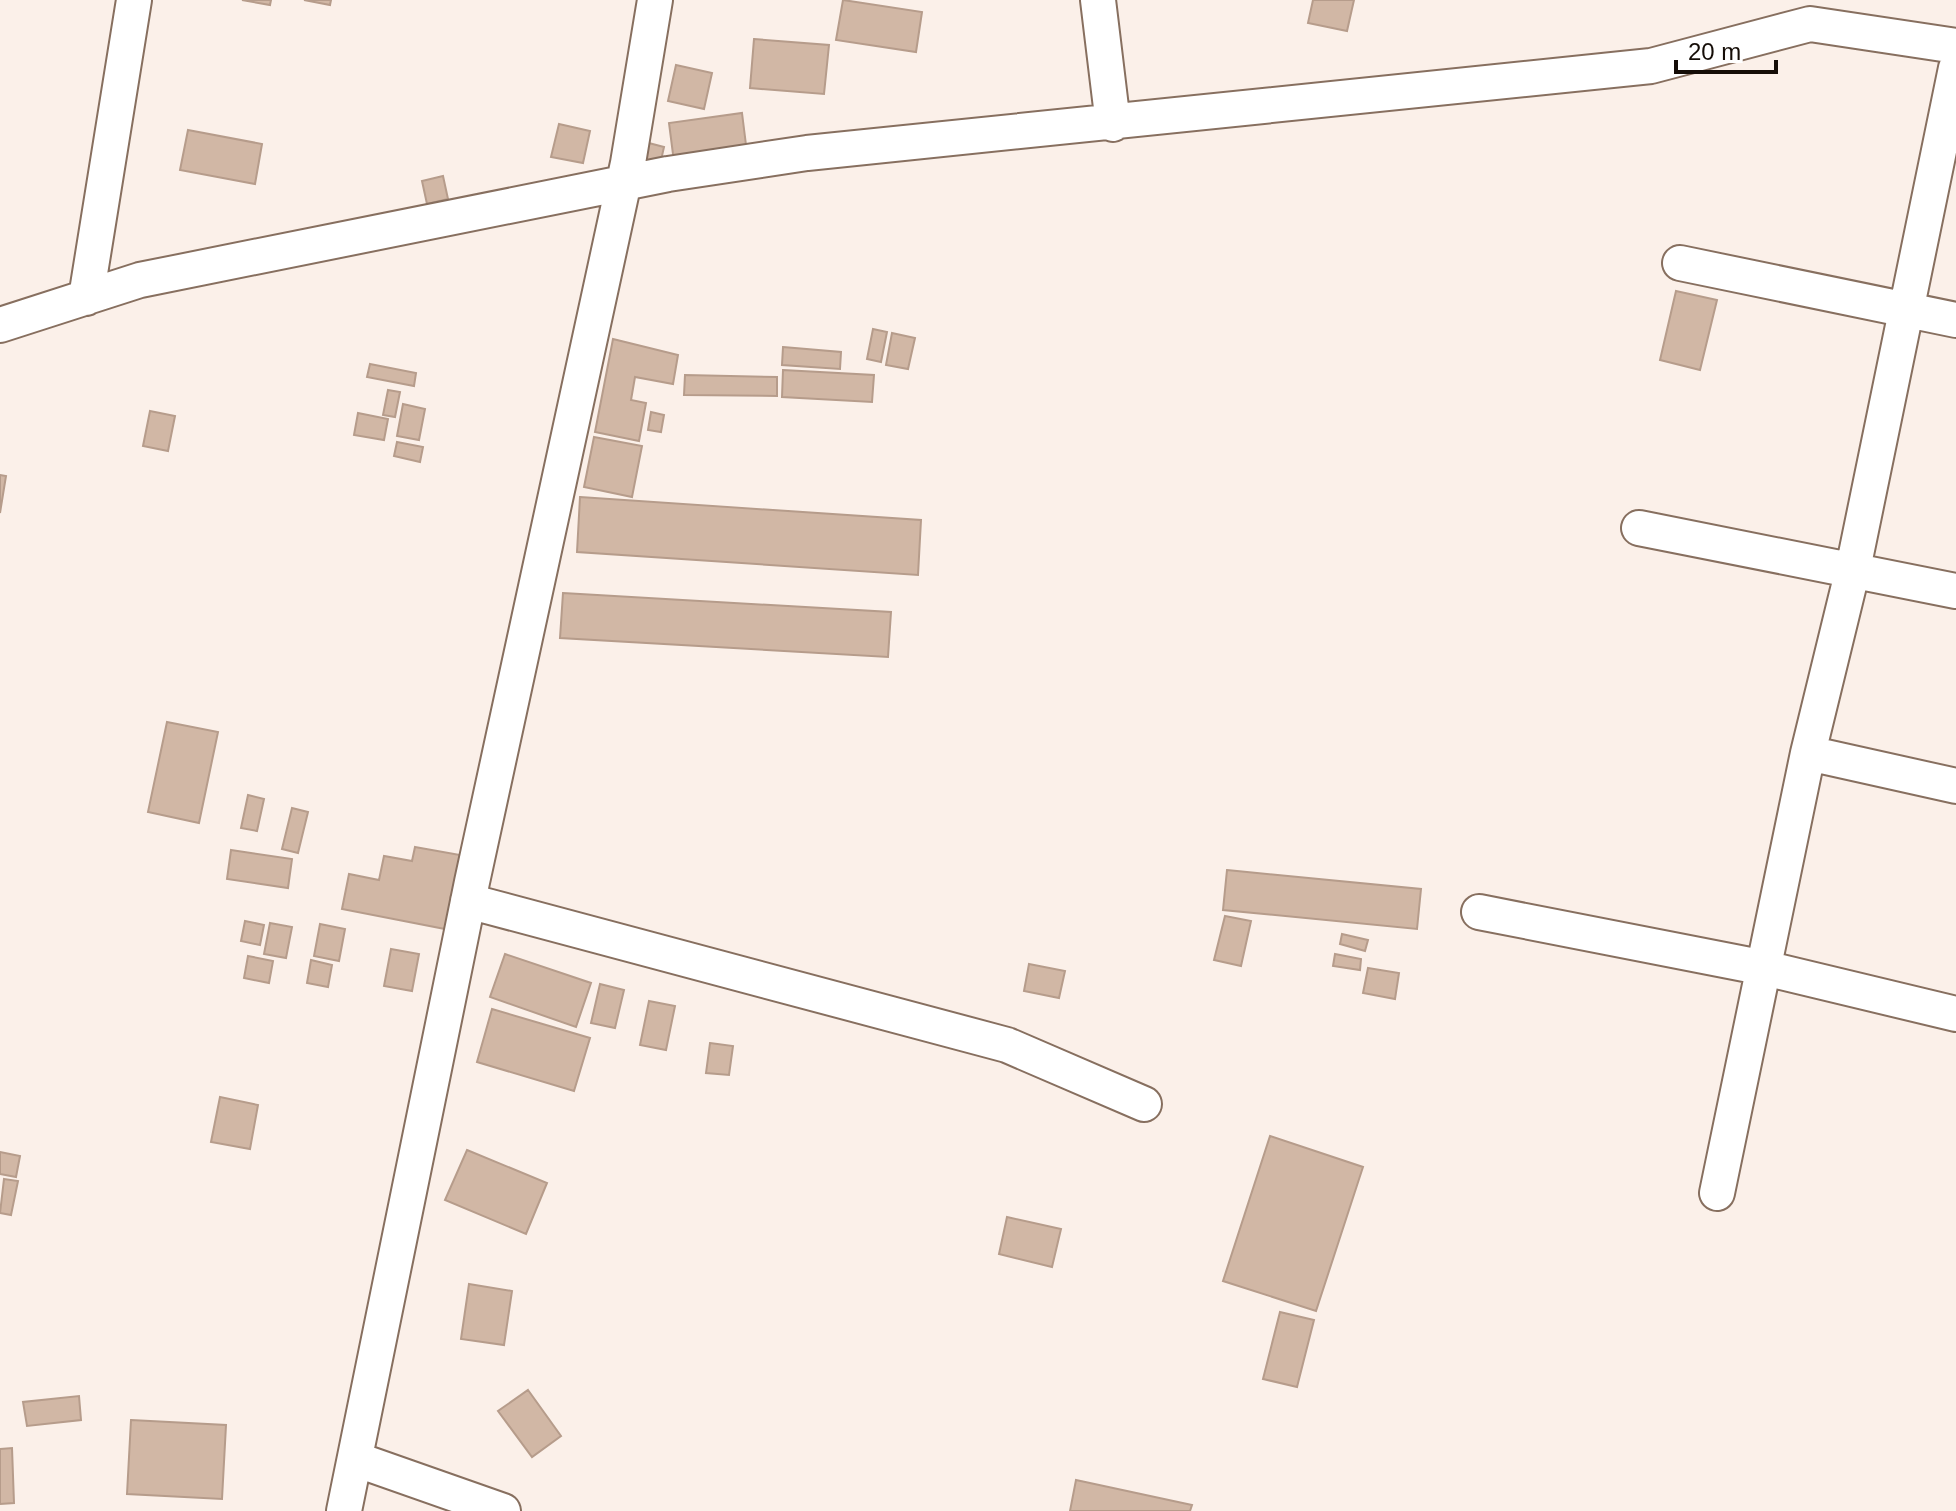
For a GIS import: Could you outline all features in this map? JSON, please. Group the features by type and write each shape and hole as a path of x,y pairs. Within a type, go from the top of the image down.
{"street":[{"path":"86,298 134,0"},
{"path":"344,1511 468,901 623,185 655,0"},
{"path":"1098,0 1113,124"},
{"path":"0,325 140,280 668,174 807,153 1113,124 1651,66 1810,24 1956,46"},
{"path":"1717,1193 1808,753 1853,569 1956,68"},
{"path":"1680,263 1956,320"},
{"path":"1639,528 1956,591"},
{"path":"1808,753 1956,786"},
{"path":"468,901 1007,1045 1144,1104"},
{"path":"1479,912 1760,967 1956,1014"},
{"path":"355,1459 503,1511"}],"building":[{"path":"242,0 271,0 270,5"},
{"path":"304,0 331,0 330,5"},
{"path":"843,0 922,12 916,52 836,40"},
{"path":"1313,0 1354,0 1347,31 1308,23"},
{"path":"754,39 829,45 824,94 750,88"},
{"path":"676,65 712,73 704,109 668,101"},
{"path":"742,113 747,153 674,162 669,123"},
{"path":"559,124 590,131 583,163 551,157"},
{"path":"188,130 262,144 255,184 180,170"},
{"path":"645,142 664,147 659,169 640,165"},
{"path":"443,176 448,199 427,204 422,181"},
{"path":"1676,291 1717,300 1700,370 1660,360"},
{"path":"873,329 887,332 881,362 867,359"},
{"path":"892,333 915,338 908,369 886,365"},
{"path":"613,339 678,355 673,384 635,377 631,400 646,403 639,441 595,432"},
{"path":"783,347 841,352 840,369 782,365"},
{"path":"370,364 416,373 414,386 367,377"},
{"path":"783,370 874,375 872,402 782,397"},
{"path":"685,375 777,377 777,396 684,395"},
{"path":"388,390 400,392 395,417 383,415"},
{"path":"403,404 425,409 419,440 397,436"},
{"path":"150,411 175,416 168,451 143,446"},
{"path":"651,412 664,415 661,432 648,430"},
{"path":"358,413 388,419 384,440 354,435"},
{"path":"594,437 642,446 632,497 584,487"},
{"path":"397,442 423,447 420,462 394,456"},
{"path":"0,475 6,476 0,513"},
{"path":"580,497 921,520 918,575 577,552"},
{"path":"563,593 891,612 888,657 560,638"},
{"path":"167,722 218,732 199,823 148,812"},
{"path":"248,795 264,799 257,831 241,828"},
{"path":"292,808 308,812 298,853 282,849"},
{"path":"415,847 460,855 445,929 342,909 349,874 379,880 384,856 412,861"},
{"path":"231,850 292,859 288,888 227,879"},
{"path":"1227,870 1421,889 1417,929 1223,910"},
{"path":"1225,916 1251,921 1241,966 1214,960"},
{"path":"245,921 264,925 260,945 241,941"},
{"path":"270,923 292,927 286,958 264,954"},
{"path":"320,924 345,929 339,961 314,956"},
{"path":"1342,934 1368,940 1365,951 1340,944"},
{"path":"391,949 419,954 412,991 384,986"},
{"path":"505,954 591,983 576,1027 490,997"},
{"path":"1335,954 1361,959 1360,970 1333,966"},
{"path":"248,956 273,961 269,983 244,978"},
{"path":"311,960 332,965 328,987 307,983"},
{"path":"1029,964 1065,971 1059,998 1024,991"},
{"path":"1368,968 1399,973 1395,999 1363,993"},
{"path":"600,984 624,990 615,1028 591,1023"},
{"path":"649,1001 675,1006 666,1050 640,1045"},
{"path":"492,1009 590,1038 574,1091 477,1062"},
{"path":"710,1043 733,1046 729,1075 706,1073"},
{"path":"220,1097 258,1105 250,1149 211,1142"},
{"path":"1270,1136 1363,1167 1316,1311 1223,1281"},
{"path":"467,1150 547,1183 526,1234 445,1200"},
{"path":"0,1152 20,1156 16,1177 0,1174"},
{"path":"4,1179 18,1181 11,1215 0,1213"},
{"path":"1007,1217 1061,1229 1052,1267 999,1254"},
{"path":"469,1284 512,1291 504,1345 461,1339"},
{"path":"1280,1312 1314,1320 1297,1387 1263,1379"},
{"path":"528,1390 561,1436 532,1457 498,1411"},
{"path":"79,1396 81,1420 27,1426 23,1402"},
{"path":"131,1420 226,1425 222,1499 127,1494"},
{"path":"12,1448 14,1503 0,1504 0,1449"},
{"path":"1076,1480 1192,1505 1190,1511 1070,1511"}]}
